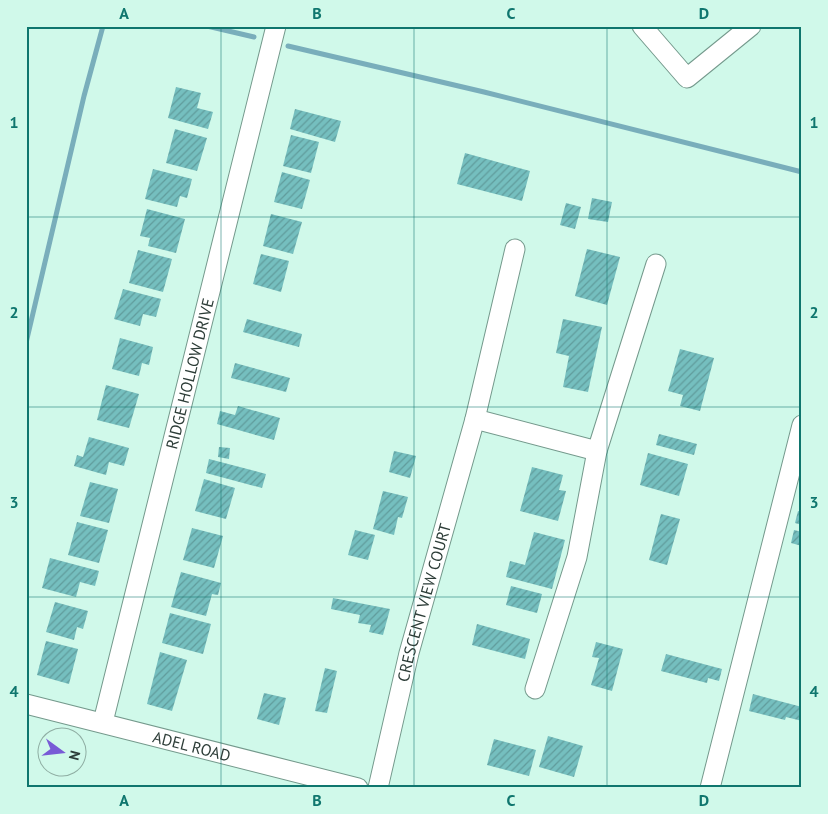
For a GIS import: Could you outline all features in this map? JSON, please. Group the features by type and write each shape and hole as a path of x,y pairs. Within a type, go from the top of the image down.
{"street":[{"name":"RIDGE HOLLOW DRIVE","path":"103,722 276,26"},
{"path":"642,26 687,78 751,26"},
{"name":"CRESCENT VIEW COURT","path":"378,788 408,653 476,419 515,249"},
{"path":"535,689 577,557 597,451 656,264"},
{"path":"476,419 597,451"},
{"path":"710,788 802,425"},
{"name":"ADEL ROAD","path":"26,704 358,788"}],"building":[{"path":"176,87 201,93 197,108 213,112 208,129 168,118"},
{"path":"295,109 341,121 335,142 290,129"},
{"path":"175,129 207,138 197,171 166,163"},
{"path":"291,135 319,142 311,173 283,166"},
{"path":"465,153 530,171 522,201 457,184"},
{"path":"153,169 192,179 187,198 180,196 177,207 145,199"},
{"path":"282,172 310,180 302,209 274,202"},
{"path":"592,198 612,202 608,222 588,219"},
{"path":"566,203 581,207 575,229 560,225"},
{"path":"147,209 185,219 176,253 148,246 150,238 140,236"},
{"path":"271,214 302,222 293,254 263,246"},
{"path":"587,249 620,257 607,305 575,296"},
{"path":"138,250 172,259 163,292 129,283"},
{"path":"261,254 289,261 281,292 253,284"},
{"path":"123,289 161,299 156,317 143,314 140,326 114,319"},
{"path":"247,319 302,334 299,347 243,332"},
{"path":"563,319 602,327 588,392 563,387 569,356 556,353"},
{"path":"120,338 153,347 149,365 142,363 139,376 112,369"},
{"path":"680,349 714,358 700,411 680,406 683,395 668,391"},
{"path":"235,363 290,378 286,392 231,378"},
{"path":"106,385 139,394 129,428 97,420"},
{"path":"238,406 280,418 274,440 217,424 220,411 235,415"},
{"path":"659,434 697,444 694,455 656,445"},
{"path":"89,437 129,448 124,466 109,462 106,475 74,466 77,455 83,457"},
{"path":"219,447 230,448 229,459 218,457"},
{"path":"394,451 416,456 410,478 389,472"},
{"path":"648,453 688,464 679,496 640,485"},
{"path":"209,459 266,474 262,488 206,473"},
{"path":"532,467 563,475 559,490 566,491 558,521 520,511"},
{"path":"204,479 235,488 226,519 195,511"},
{"path":"90,482 118,489 109,523 80,516"},
{"path":"383,491 408,497 402,518 398,517 394,535 373,529"},
{"path":"798,511 802,512 802,525 795,523"},
{"path":"661,514 680,519 667,565 649,560"},
{"path":"77,522 108,530 99,563 68,555"},
{"path":"192,528 223,536 214,568 183,560"},
{"path":"355,530 375,535 368,560 348,555"},
{"path":"794,530 802,532 802,546 791,543"},
{"path":"534,532 565,540 552,589 506,577 510,561 525,565"},
{"path":"50,558 99,571 95,586 80,582 76,597 42,588"},
{"path":"181,572 221,583 218,595 212,594 206,616 171,607"},
{"path":"511,586 542,594 537,613 506,605"},
{"path":"333,598 390,609 383,635 369,632 371,625 358,623 360,615 331,609"},
{"path":"55,602 88,611 83,629 77,627 74,640 46,632"},
{"path":"170,613 211,624 203,654 162,643"},
{"path":"477,624 530,639 525,659 472,645"},
{"path":"46,641 78,649 69,684 37,675"},
{"path":"596,642 623,649 612,691 591,685 599,658 592,657"},
{"path":"160,652 187,660 172,711 147,704"},
{"path":"666,654 722,669 719,681 708,678 707,683 661,671"},
{"path":"325,668 337,671 327,713 315,711"},
{"path":"264,693 286,698 279,725 257,719"},
{"path":"753,694 802,707 802,721 786,717 785,720 749,711"},
{"path":"548,736 583,746 574,777 539,767"},
{"path":"494,739 536,750 529,776 487,765"}],"waterway":[{"path":"26,343 84,96 103,26"},
{"path":"207,26 254,37"},
{"path":"288,46 484,92 802,172"}]}
